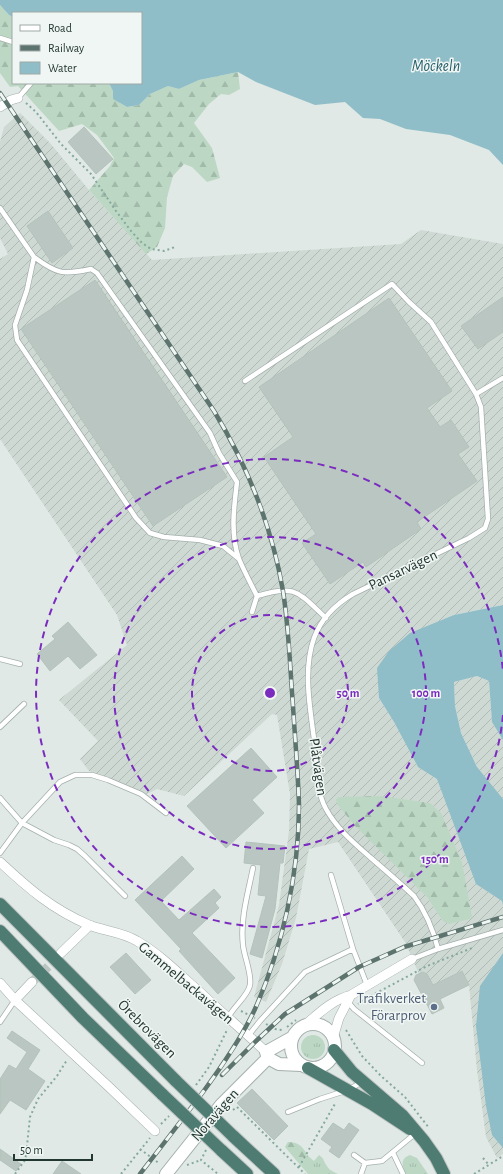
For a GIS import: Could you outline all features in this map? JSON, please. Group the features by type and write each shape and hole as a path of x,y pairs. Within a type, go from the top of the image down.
{"highway":[{"name":"Örebrovägen","path":"0,904 176,1081 274,1174"},
{"path":"0,931 83,1018 247,1174"},
{"path":"334,1050 352,1072 402,1115 424,1141 436,1158 444,1174"},
{"path":"305,1066 416,1133"}],"street":[{"path":"0,107 11,100 18,98"},
{"name":"Gammelbackavägen","path":"0,862 44,901 63,912 90,925 136,940 149,948 169,964 267,1055"},
{"path":"61,953 90,925"},
{"path":"267,1055 279,1064 316,1068 326,1063 332,1058 334,1050 333,1038 339,1018 351,1002 367,985 412,960"},
{"path":"15,1000 32,982"},
{"path":"0,983 15,1000 155,1131"},
{"path":"305,1066 293,1056 291,1045 293,1037 302,1021 340,998 351,1002"},
{"path":"302,1021 323,1027 333,1038"},
{"name":"Noravägen","path":"168,1172 221,1105 267,1055 293,1037"}],"lane":[{"path":"0,38 12,42"},
{"path":"18,98 29,84"},
{"path":"0,208 34,258 50,268 64,273 91,269 97,273 210,433 219,452 237,482 233,511 234,537 239,559 257,596 252,612"},
{"path":"34,258 27,290 15,325 17,340 136,518 150,533 164,537 200,540 223,546 239,559"},
{"path":"244,381 392,284 431,322 476,394 503,378"},
{"name":"Pansarvägen","path":"326,618 336,606 353,594 469,538 485,528 488,519 481,407 476,394"},
{"path":"257,596 273,590 295,591 302,595 326,618"},
{"name":"Plåtvägen","path":"326,618 314,638 309,663 309,689 320,794 325,807 340,829 414,896 423,908 429,920 438,949"},
{"path":"0,659 20,664"},
{"path":"0,727 24,704"},
{"path":"0,853 22,823 60,782 75,775 92,775 108,780 141,794 166,813"},
{"path":"0,798 22,823 54,840 78,849 125,896"},
{"path":"230,1020 230,1013 246,993 250,984 243,945 243,917 252,868"},
{"path":"331,875 353,949 367,985"},
{"path":"412,960 438,949 503,930"},
{"path":"248,1036 305,972 353,949"},
{"path":"0,1022 15,1000"},
{"path":"351,1002 422,1063"},
{"path":"288,1112 345,1091 364,1081"},
{"path":"365,1164 382,1160 393,1153 416,1133"},
{"path":"393,1153 403,1174"},
{"path":"354,1155 365,1164"},
{"path":"361,1174 365,1164"}],"path":[{"path":"18,98 26,102 36,112 61,144 91,174 116,211 142,243 151,249 164,251 175,247"},
{"path":"351,1002 367,998 427,966 472,948"},
{"path":"201,1078 209,1067 230,1020 239,1011 279,1030 283,1030 302,1021"},
{"path":"15,1174 25,1160 30,1117 38,1099 57,1076 71,1052"},
{"path":"299,1167 345,1091"},
{"path":"231,1112 237,1107 305,1174"},
{"path":"140,1150 168,1172"},
{"path":"204,1154 202,1160 218,1174"},
{"path":"474,1174 503,1156"},
{"path":"483,1158 489,1166"}],"shaded area":[{"path":"20,113 50,143 89,190 152,260 401,244 421,230 503,244 503,605 454,615 379,698 394,722 418,767 477,767 461,733 455,706 454,682 477,676 489,681 492,721 503,740 503,1154 497,1158 486,1137 477,1070 469,985 461,971 433,985 427,974 423,972 419,974 405,942 338,842 309,849 296,918 282,964 266,1002 254,997 279,905 289,831 290,794 277,715 272,714 184,796 157,789 147,794 89,771 80,759 98,741 59,700 127,645 117,615 0,439 0,259 8,254 0,238 0,142 4,127"}],"green space":[{"path":"0,5 12,16 12,84 110,84 120,103 127,107 139,105 150,94 168,86 179,89 199,80 238,72 240,89 229,95 221,94 209,104 194,123 212,148 220,178 207,182 192,167 184,164 173,176 167,197 165,228 157,247 146,254 89,190 110,166 114,158 97,135 82,124 59,131 18,86 10,87 0,73"},
{"path":"381,796 430,803 441,813 462,862 472,917 470,919 449,924 442,920 427,897 355,826 337,804 336,799 339,797"},
{"path":"308,1035 318,1035 325,1042 325,1052 318,1059 308,1059 301,1052 301,1042"},
{"path":"288,1142 295,1143 302,1147 307,1155 301,1166 285,1147"},
{"path":"307,1155 314,1161 319,1155 329,1169 338,1174 308,1174 301,1166"},
{"path":"410,1155 417,1158 428,1174 406,1174 403,1160"}],"water":[{"name":"Möckeln","path":"0,0 503,0 503,165 489,150 450,135 406,129 380,119 363,118 345,102 315,105 256,82 238,72 199,80 179,89 168,86 150,94 139,105 127,107 113,99 113,91 110,84 142,84 142,12 12,12 12,16 0,5"},
{"path":"503,605 503,740 492,722 489,681 477,676 454,682 455,706 461,733 477,767 503,799 503,905 502,901 476,884 437,779 418,767 394,722 379,698 377,668 389,651 410,633 454,615"},
{"path":"503,953 503,1148 492,1135 486,1106 476,1026 480,986"}],"building":[{"path":"84,127 113,159 96,174 68,142"},
{"path":"48,211 73,248 52,263 27,226"},
{"path":"95,280 227,477 153,526 21,329"},
{"path":"503,297 503,332 478,349 461,326"},
{"path":"389,298 452,391 427,408 440,427 451,420 469,447 458,454 477,481 417,522 421,529 366,567 363,562 330,584 302,543 316,534 264,457 293,437 259,387"},
{"path":"68,622 97,655 80,669 68,656 50,671 37,654 55,639 52,636"},
{"path":"251,748 277,777 252,800 264,813 226,848 187,806"},
{"path":"246,842 285,846 283,863 280,863 275,909 262,958 250,954 266,896 258,895 261,865 244,863"},
{"path":"182,856 194,869 161,901 179,920 214,889 221,897 215,903 219,908 192,933 235,978 218,994 179,951 181,949 135,900"},
{"path":"126,953 151,980 135,994 110,967"},
{"path":"462,971 469,985 440,999 444,1008 432,1014 414,980 416,975 423,972 427,974 433,985"},
{"path":"12,1031 40,1050 28,1069 45,1081 26,1110 10,1100 0,1114 0,1079 9,1065 16,1069 27,1052 7,1038"},
{"path":"252,1089 288,1126 274,1140 237,1103"},
{"path":"333,1123 344,1130 349,1123 359,1130 339,1158 329,1151 332,1147 321,1139"},
{"path":"0,1149 21,1164 16,1171 0,1160"},
{"path":"62,1161 81,1174 53,1174"}],"tunnel":[{"path":"32,982 59,956"}],"railway":[{"path":"0,93 214,411 226,432 248,476 265,521 278,567 285,605 299,805 296,857 288,909 274,960 250,1020 203,1092 140,1174"},
{"path":"222,1075 285,1014 359,967 404,947 503,917"}],"place":[{"name":"Trafikverket Förarprov","path":"434,1007"}]}
